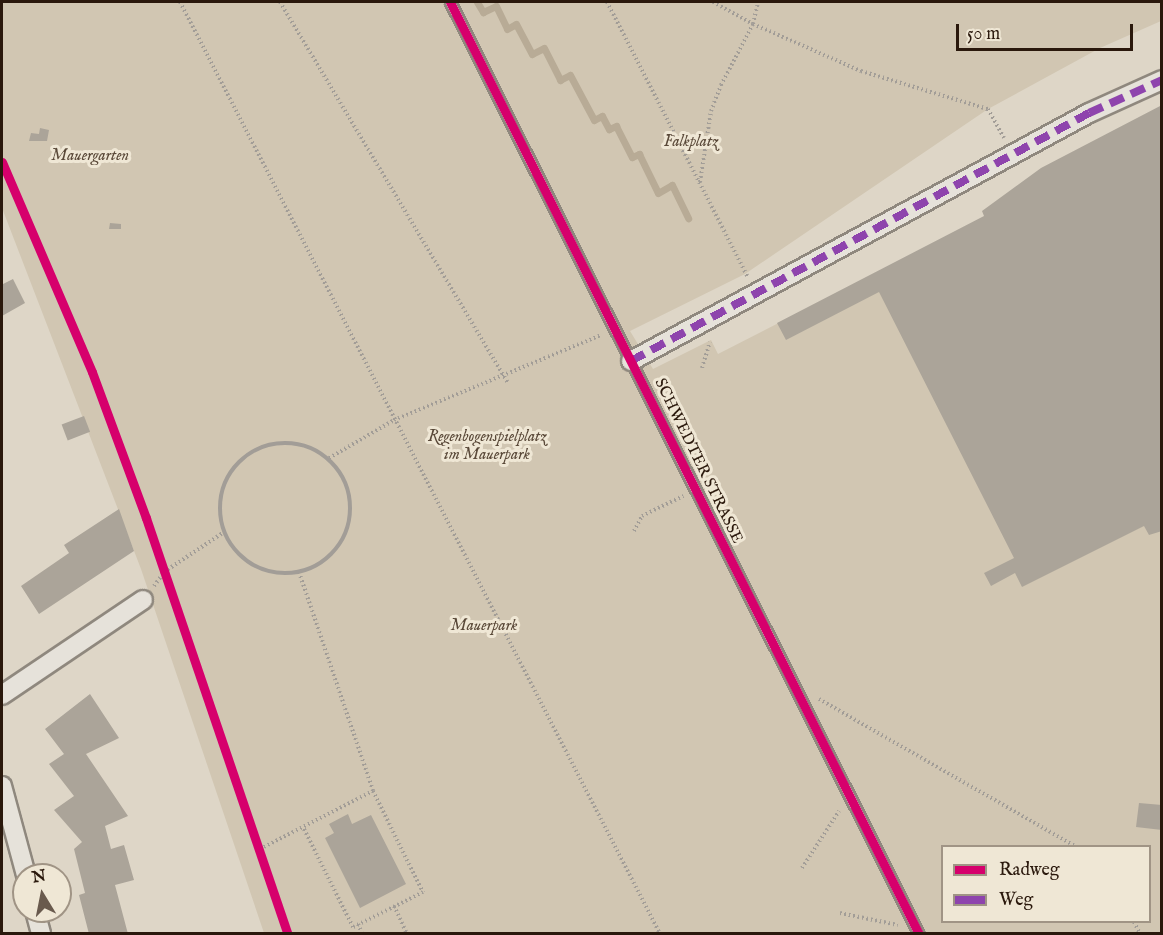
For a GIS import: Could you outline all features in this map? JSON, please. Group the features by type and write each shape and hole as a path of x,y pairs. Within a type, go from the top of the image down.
{"street":[{"path":"631,361 757,296 1013,155 1161,80"},
{"path":"2,695 143,600"},
{"path":"2,786 23,863"}],"lane":[{"name":"SCHWEDTER STRASSE","path":"450,2 790,682 918,931"}],"path":[{"path":"180,2 660,933"},
{"path":"280,2 508,383"},
{"path":"607,2 757,296"},
{"path":"713,2 753,24 861,71 988,109 1013,155"},
{"path":"700,183 711,111 721,85 753,24 758,2"},
{"path":"2,162 92,372 164,572 288,933"},
{"path":"329,458 394,420 615,329"},
{"path":"702,368 711,340"},
{"path":"292,442 329,458 346,484 350,500 347,532 328,558 299,572 269,572 255,566 236,551 224,532 222,493 233,469 248,455 266,445 292,442"},
{"path":"634,531 642,516 695,489"},
{"path":"143,600 164,572 224,532"},
{"path":"299,572 373,791 423,892 353,927 304,829"},
{"path":"790,682 1074,845"},
{"path":"260,849 304,829 373,791"},
{"path":"802,868 849,797"},
{"path":"394,906 407,933"},
{"path":"840,913 918,931"},
{"path":"358,924 362,933"}],"green space":[{"name":"Mauerpark","path":"2,2 1161,2 1161,21 1100,48 988,109 745,274 630,331 653,369 711,340 718,354 1161,127 1161,933 264,933 141,569 2,208"}],"building":[{"path":"1162,105 1162,531 1149,535 1144,526 1022,587 1015,573 991,586 984,573 1014,558 879,292 786,340 777,323 984,216 982,211 1041,168"},
{"path":"40,128 49,130 47,141 29,141 31,133 39,134"},
{"path":"110,223 121,224 121,229 109,229"},
{"path":"13,279 25,303 2,316 2,281 3,284"},
{"path":"84,416 90,432 68,440 62,425"},
{"path":"119,509 134,551 39,614 21,586 69,553 64,545"},
{"path":"90,694 119,738 86,754 128,816 105,826 111,849 124,845 134,880 115,885 128,934 89,934 79,895 85,893 74,849 82,842 54,810 74,796 49,764 64,754 45,729"},
{"path":"1139,803 1162,805 1162,830 1136,827"},
{"path":"348,814 352,824 371,815 406,884 360,908 325,838 334,833 329,824"}],"waterway":[{"path":"477,2 483,12 496,6 507,29 516,24 532,54 544,48 560,80 570,75 594,120 602,116 609,129 616,126 632,157 639,154 658,193 672,185 688,218"}],"marked path":[{"path":"631,361 1089,113 1162,80"}],"cycle path":[{"path":"450,2 919,934"},
{"path":"2,162 92,372 146,518 288,934"}],"park label":[{"name":"Falkplatz","path":"691,142"},
{"name":"Mauergarten","path":"90,156"},
{"name":"Regenbogenspielplatz im Mauerpark","path":"487,446"}]}
